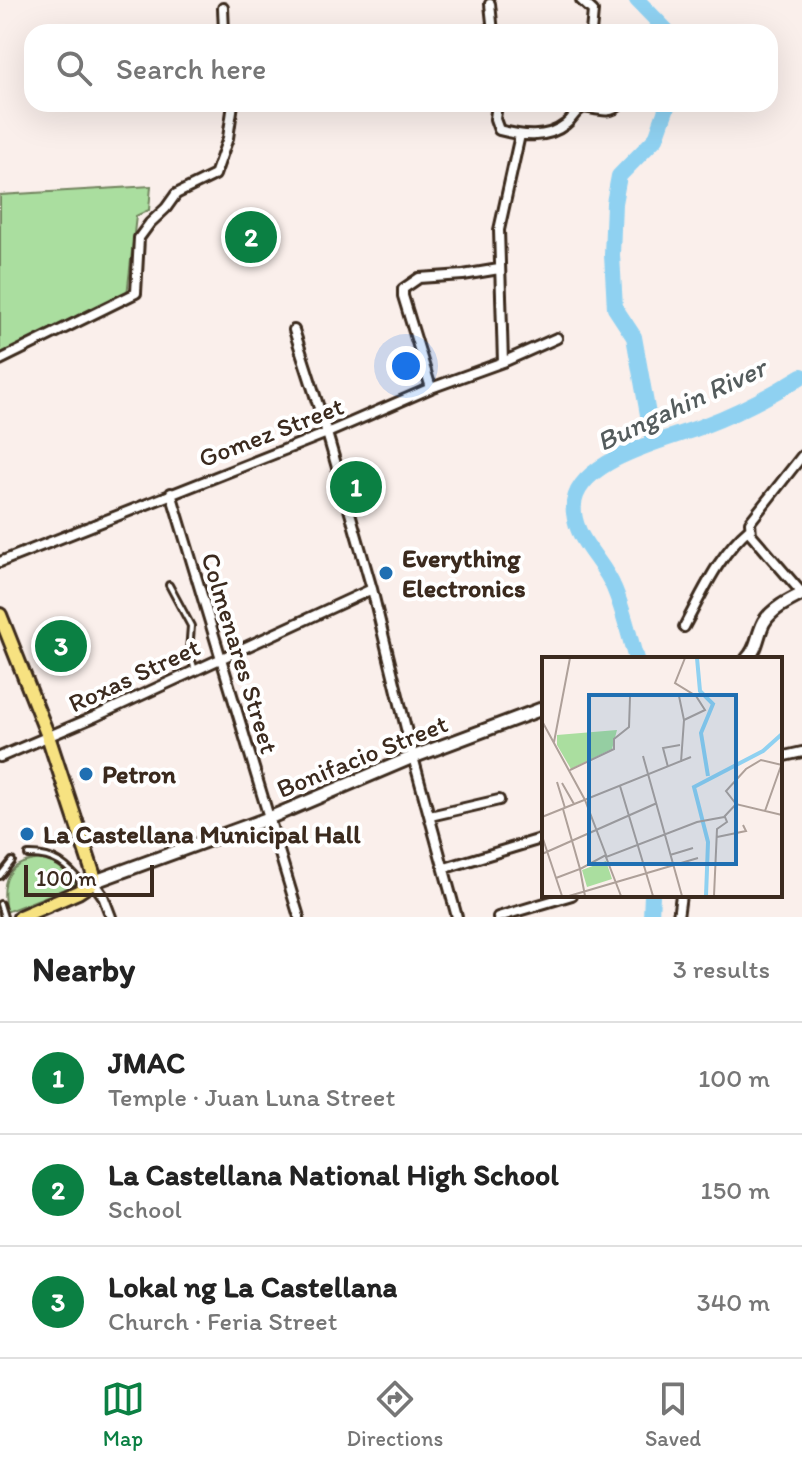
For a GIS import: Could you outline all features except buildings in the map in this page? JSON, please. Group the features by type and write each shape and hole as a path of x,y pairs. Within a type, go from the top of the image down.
{"main road":[{"path":"0,615 48,736 88,852 89,885"},
{"name":"Bonifacio Street","path":"20,917 89,885"}],"street":[{"path":"581,0 593,11 592,24"},
{"path":"490,4 492,24"},
{"path":"223,8 224,24"},
{"path":"0,360 136,293 139,238 176,194 215,175 228,138 232,112"},
{"path":"496,112 499,130 541,136 569,123 576,112"},
{"path":"503,362 499,230 520,135"},
{"path":"431,388 403,289 419,278 499,269"},
{"path":"294,330 372,589 413,757 457,917"},
{"name":"Gomez Street","path":"0,562 557,338"},
{"path":"748,657 758,643 765,620 773,611 802,594 751,534 750,522 802,456"},
{"name":"Colmenares Street","path":"171,493 299,917"},
{"path":"684,627 718,563 736,539 750,528"},
{"name":"Roxas Street","path":"0,757 372,589"},
{"name":"Bonifacio Street","path":"89,885 269,818 413,757 542,709"},
{"path":"782,757 802,752"},
{"path":"430,816 499,800"},
{"path":"445,868 542,839"},
{"path":"89,885 103,896 111,917"},
{"path":"498,917 565,897"},
{"path":"678,917 681,897"}],"lane":[{"path":"169,585 191,626 189,652 195,670"},
{"path":"28,855 48,856 61,861 89,885"},
{"path":"0,876 12,861"},
{"path":"0,904 4,917"}],"green space":[{"path":"151,186 149,210 136,216 127,295 0,355 0,195"},
{"path":"43,859 62,867 78,884 6,912 4,890 9,874 22,863"}],"waterway":[{"path":"637,0 660,24"},
{"path":"653,442 634,337 615,308 612,255 614,203 619,176 656,138 665,112"},
{"name":"Bungahin River","path":"635,657 614,588 576,523 576,495 586,479 623,455 729,416 802,376"},
{"name":"Bungahin River","path":"651,917 652,897"}],"place":[{"name":"La Castellana National High School","path":"251,237"},
{"name":"JMAC","path":"356,487"},
{"name":"Everything Electronics","path":"386,573"},
{"name":"Lokal ng La Castellana","path":"61,646"},
{"name":"Petron","path":"86,774"},
{"name":"La Castellana Municipal Hall","path":"27,834"}]}
